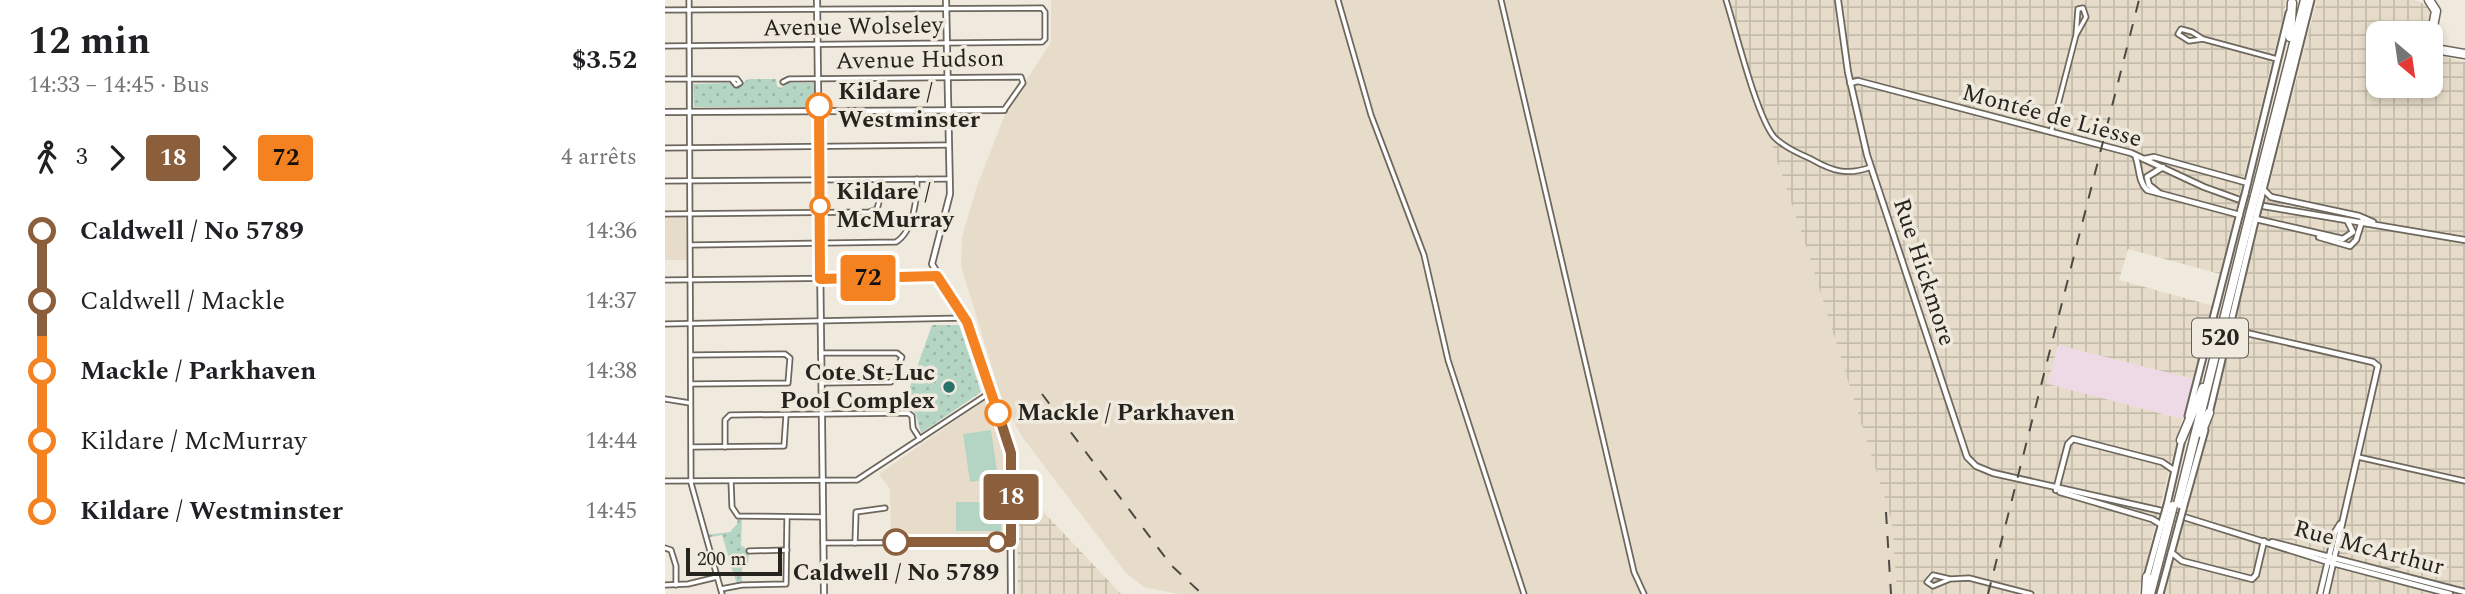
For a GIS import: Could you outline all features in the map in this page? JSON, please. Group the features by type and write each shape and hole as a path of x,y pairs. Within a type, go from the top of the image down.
{"highway":[{"path":"2429,0 2436,11 2431,37 2433,45 2465,55"},
{"name":"520","path":"2148,594 2188,465 2297,1"},
{"name":"520","path":"2253,196 2290,58 2297,1"},
{"path":"2287,92 2290,58"},
{"name":"520","path":"2175,507 2249,213"},
{"path":"2181,440 2203,388"},
{"path":"2188,465 2209,413"},
{"path":"2147,577 2148,594"}],"main road":[{"path":"2297,1 2279,59 2248,183 2253,196 2263,189 2311,0"},
{"path":"2175,507 2209,413 2228,329 2249,213"},
{"path":"2175,507 2175,471 2181,440 2249,213"},
{"path":"2160,594 2171,552 2169,522"},
{"path":"2147,577 2169,522"}],"street":[{"path":"689,0 691,481 721,592 742,585 786,584 787,517"},
{"path":"817,0 824,594"},
{"path":"946,0 949,200 932,260 937,276 965,318 1011,453 1011,594"},
{"path":"1338,0 1371,115 1423,255 1448,360 1524,594"},
{"path":"1501,0 1634,572 1644,594"},
{"path":"1726,0 1760,103 1774,136 1786,146 1836,172 1850,173 1871,167"},
{"name":"Rue Hickmore","path":"1838,0 1850,83 1871,167 1966,455 1984,470 2056,490"},
{"name":"Avenue Wolseley","path":"665,46 1042,42 1045,36 1045,12 1042,8 946,9"},
{"path":"2051,132 2076,35 2076,14 2078,9 2083,8 2086,17 2076,35"},
{"path":"665,10 946,9"},
{"path":"2203,40 2189,41 2178,34 2185,29 2203,40 2279,59"},
{"name":"Avenue Hudson","path":"783,82 818,78 1021,77 1023,83 1004,110"},
{"path":"665,79 732,80"},
{"name":"Montée de Liesse","path":"1850,83 1858,81 2135,154 2240,200"},
{"path":"665,113 1004,110"},
{"path":"665,148 948,145"},
{"path":"2135,154 2144,187 2158,192 2249,213 2349,246 2356,240 2362,219"},
{"path":"2144,159 2153,157 2248,183"},
{"path":"2141,172 2155,164"},
{"path":"2158,192 2149,184 2147,178 2151,172 2163,167"},
{"path":"665,181 949,178"},
{"path":"690,245 891,243 901,239 916,199 917,179"},
{"path":"2263,189 2271,197 2377,224 2465,240"},
{"path":"665,214 874,211 879,202"},
{"path":"2263,206 2347,220 2362,219"},
{"path":"2305,231 2345,239 2353,232 2347,220"},
{"path":"665,280 937,276"},
{"path":"665,324 965,318"},
{"path":"2228,329 2377,364 2378,370 2357,457 2320,594"},
{"path":"821,354 900,353 902,356 891,382 822,383"},
{"path":"691,355 785,354 790,358 788,383 691,384"},
{"path":"665,481 858,480 991,392"},
{"path":"665,399 691,403"},
{"path":"725,447 726,416 911,414 913,428 921,440"},
{"path":"692,447 784,446 786,415"},
{"path":"2056,490 2068,444 2073,439 2162,462 2175,471"},
{"path":"2357,457 2465,481"},
{"path":"2162,462 2177,460"},
{"path":"731,481 732,507 737,516 823,517"},
{"path":"2056,490 2162,511"},
{"path":"2056,490 2071,497 2169,522"},
{"path":"855,543 856,512 885,508"},
{"name":"Rue McArthur","path":"2184,517 2331,559 2465,592"},
{"path":"2171,552 2182,561 2252,579 2256,575 2264,541"},
{"path":"823,544 1011,542"},
{"path":"667,548 676,566 677,585"},
{"path":"749,551 787,550"},
{"path":"2326,594 2331,559"},
{"name":"Rue McArthur","path":"2331,559 2450,594"},
{"path":"2168,564 2182,561"},
{"path":"1950,579 1933,586 1927,580 1933,575 1950,579 1969,578 2031,594"},
{"path":"665,585 716,577"}],"shaded area":[{"path":"1051,0 1723,0 1807,249 1892,521 1897,594 1178,594 1144,587 1126,573 1023,438 1003,403 961,266 962,237 977,186 1006,112 1051,42"},
{"path":"1728,0 2287,0 2220,274 2128,249 2119,280 2214,306 2194,379 2058,345 2048,384 2182,419 2138,594 1893,594"},
{"path":"2317,0 2414,0 2427,5 2432,15 2430,21 2366,21 2366,98 2443,98 2443,56 2465,62 2465,594 2164,594"},
{"path":"685,216 687,260 665,260 665,217"},
{"path":"2058,345 2194,379 2183,419 2048,385"},
{"path":"988,398 1006,456 1005,538 891,538 890,489 879,474"},
{"path":"1017,484 1121,594 1018,594"}],"green space":[{"path":"748,79 776,79 777,86 781,88 788,83 814,83 814,107 694,107 693,84 729,83 737,88"},
{"path":"932,325 959,325 981,392 921,433 916,415 906,398"},
{"path":"991,430 998,478 970,482 963,434"},
{"path":"956,502 1001,502 1001,531 956,531"},
{"path":"738,516 742,517 741,545 749,551 748,566 742,568 742,585 737,585 722,535 706,538 705,535 730,532 737,524"}],"railway":[{"path":"1988,594 2139,0"},
{"path":"1042,394 1171,565 1202,594"},
{"path":"1886,512 1891,594"}],"bus line":[{"name":"72","path":"819,106 820,279 937,276 971,329 998,413"},
{"name":"18","path":"896,542 1011,542 1011,453 998,413"}],"place":[{"name":"Kildare / Westminster","path":"819,106"},
{"name":"Kildare / McMurray","path":"820,206"},
{"name":"Cote St-Luc Pool Complex","path":"949,387"},
{"name":"Mackle / Parkhaven","path":"998,413"},
{"name":"Caldwell / No 5789","path":"896,542"}]}
